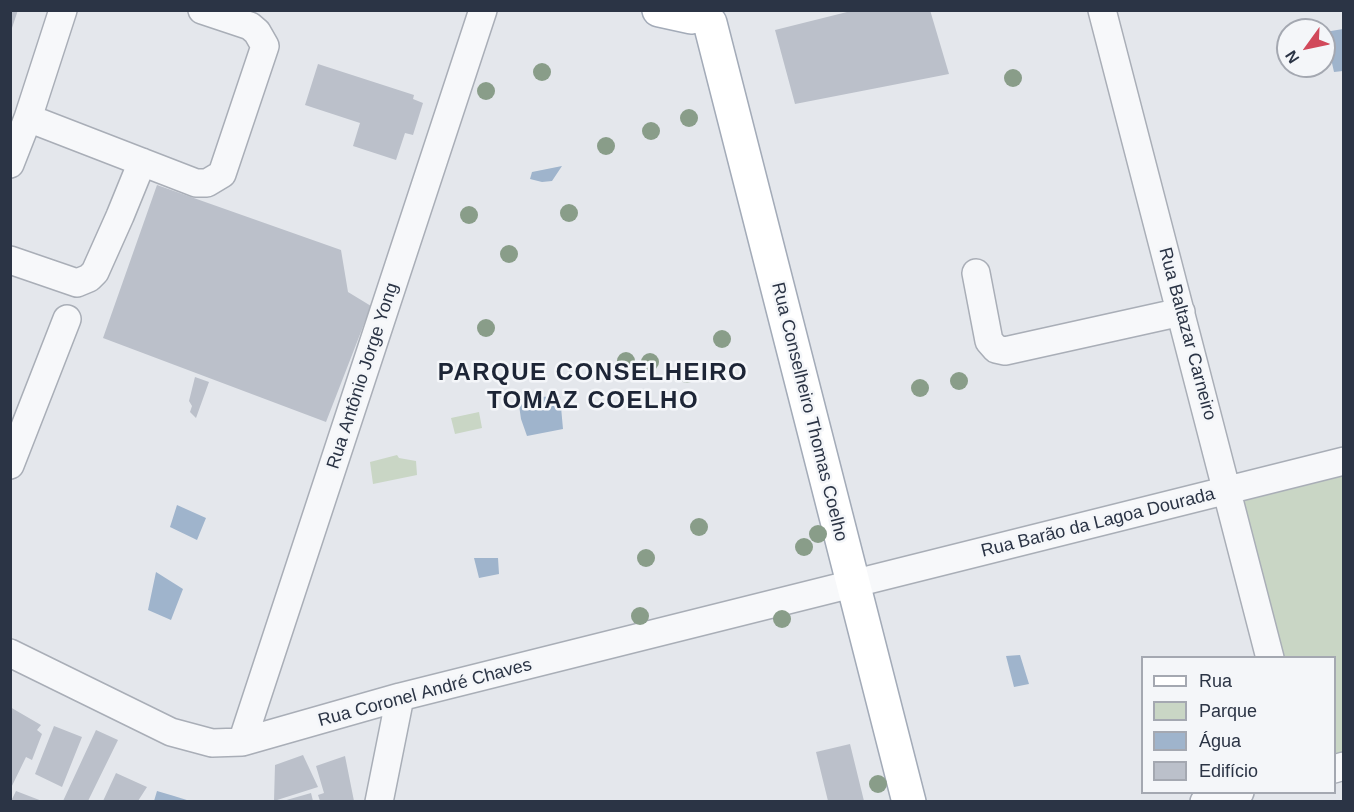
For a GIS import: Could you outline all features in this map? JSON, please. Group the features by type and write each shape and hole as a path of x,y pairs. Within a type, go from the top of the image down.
{"main road":[{"path":"659,10 703,15"},
{"name":"Rua Conselheiro Thomas Coelho","path":"703,15 909,801"}],"street":[{"path":"10,164 28,118 63,10"},
{"path":"28,118 196,183 216,180 222,174 265,46 257,32 250,26 202,10"},
{"name":"Rua Antônio Jorge Yong","path":"242,742 483,10"},
{"name":"Rua Baltazar Carneiro","path":"1102,10 1270,656"},
{"path":"10,260 77,283 89,278 120,216 142,162"},
{"path":"976,273 989,341 996,349 1005,351 1181,312"},
{"path":"10,465 67,319"},
{"name":"Rua Barão da Lagoa Dourada","path":"852,585 1344,461"},
{"name":"Rua Coronel André Chaves","path":"10,653 171,732 212,743 242,742 400,697 852,585"},
{"path":"379,801 400,697"},
{"path":"1204,801 1232,794"}],"green space":[{"path":"479,412 482,428 455,434 451,418"},
{"path":"397,455 399,458 416,461 417,475 373,484 370,462"},
{"path":"1343,473 1343,760 1336,762 1336,656 1280,656 1241,498"}],"water":[{"path":"1343,29 1343,71 1336,72 1336,30"},
{"path":"562,166 552,181 542,182 530,179 532,172"},
{"path":"560,396 563,429 527,436 521,419 518,398"},
{"path":"177,505 206,518 197,540 170,527"},
{"path":"474,558 498,558 499,574 479,578"},
{"path":"156,572 183,589 171,620 148,610"},
{"path":"1020,655 1029,684 1014,687 1006,656"},
{"path":"157,791 174,796 190,801 154,801"}],"building":[{"path":"10,10 18,10 11,31 10,31"},
{"path":"855,10 930,10 949,74 795,104 775,30"},
{"path":"318,64 414,95 413,99 423,103 413,135 405,133 396,160 353,146 360,123 305,105"},
{"path":"157,185 341,250 348,292 371,306 326,422 103,338"},
{"path":"195,377 209,382 196,418 190,412 192,406 189,401"},
{"path":"10,707 41,725 37,730 42,734 32,760 26,757 10,790"},
{"path":"54,726 82,737 62,787 35,774"},
{"path":"96,730 118,740 88,801 63,801"},
{"path":"850,744 864,801 828,801 816,752"},
{"path":"303,755 318,787 274,801 275,765"},
{"path":"345,756 354,801 320,801 318,795 324,793 316,766"},
{"path":"116,773 147,787 138,801 103,801"},
{"path":"16,791 42,801 11,801"},
{"path":"311,793 313,801 283,801"}],"district":[{"name":"PARQUE CONSELHEIRO TOMAZ COELHO","path":"593,387"}]}
